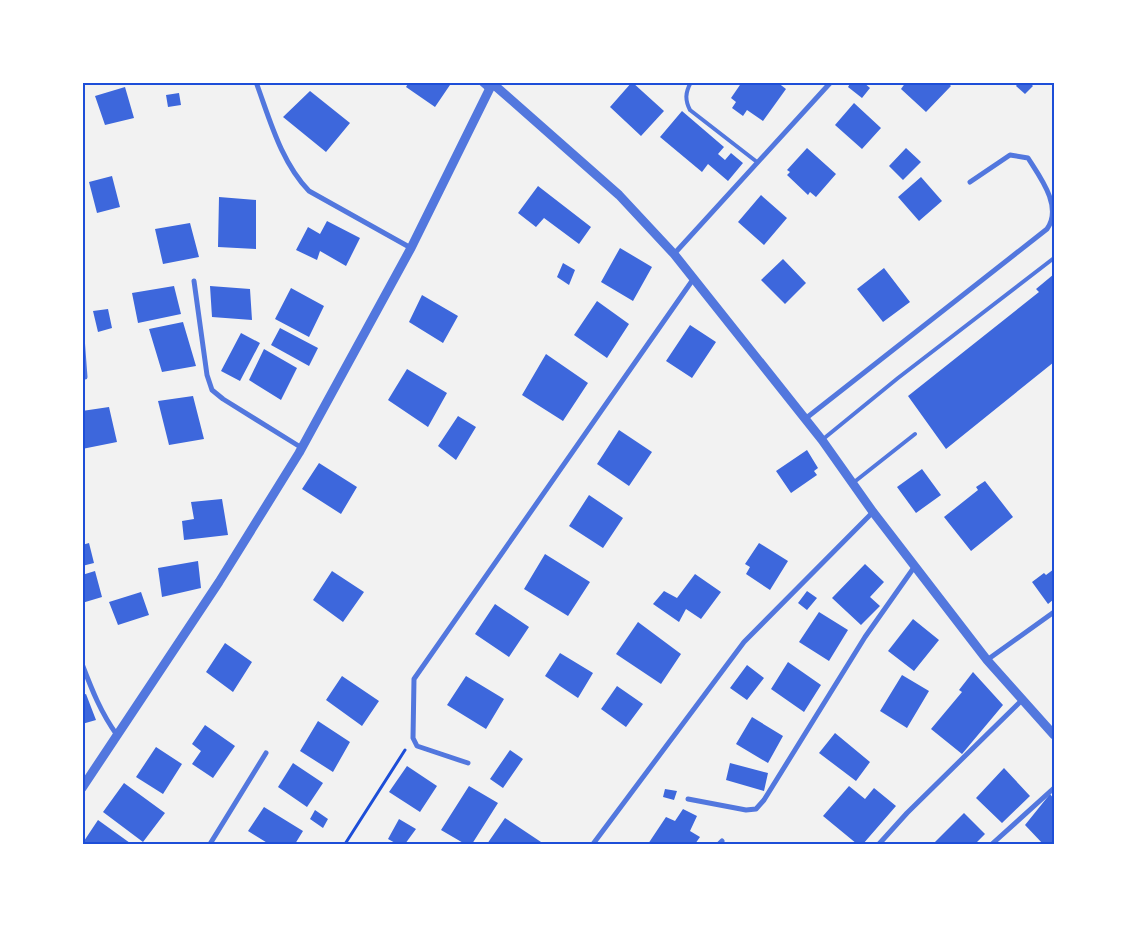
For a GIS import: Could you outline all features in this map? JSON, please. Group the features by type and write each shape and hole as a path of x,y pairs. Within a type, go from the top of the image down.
{"street":[{"path":"256,82 288,163 297,178 309,191 411,248"},
{"path":"480,82 491,85 619,195 674,254 822,440 873,512 987,660 1054,735"},
{"path":"674,254 831,82"},
{"path":"82,788 219,582 302,448 411,248 491,85"},
{"path":"805,419 1051,224 1053,208 1042,180 1028,158 1010,155 970,182"},
{"path":"468,764 417,746 413,738 414,679 694,278"},
{"path":"194,281 207,375 212,390 223,399 302,448"},
{"path":"82,337 85,376"},
{"path":"593,844 744,642 873,512"},
{"path":"688,799 746,810 756,809 764,800 865,637 915,566"},
{"path":"987,660 1054,612"},
{"path":"82,664 94,698 105,719 117,735"},
{"path":"880,844 1022,700"},
{"path":"210,844 266,754"},
{"path":"992,844 1054,788"}],"lane":[{"path":"691,82 686,96 690,110 757,162"},
{"path":"822,440 898,378 1054,258"},
{"path":"853,483 915,434"}],"path":[{"path":"346,844 413,738"}],"building":[{"path":"409,82 452,82 435,107 406,87"},
{"path":"632,82 664,111 641,136 610,107"},
{"path":"742,82 777,82 786,89 763,121 747,110 743,116 732,108 736,102 731,98"},
{"path":"851,82 863,82 870,88 862,98 848,87"},
{"path":"906,82 947,82 951,86 926,112 901,89"},
{"path":"1019,82 1029,82 1033,86 1025,94 1016,86"},
{"path":"125,87 134,118 105,125 95,96"},
{"path":"310,91 350,123 326,152 283,117"},
{"path":"179,93 181,105 168,107 166,95"},
{"path":"854,103 881,128 862,149 835,125"},
{"path":"682,111 724,147 718,154 725,160 731,153 743,163 728,181 708,164 702,172 660,137"},
{"path":"807,148 836,174 816,197 810,192 808,195 787,175 790,172 787,170"},
{"path":"906,148 921,162 903,180 889,166"},
{"path":"112,176 120,207 97,213 89,182"},
{"path":"921,177 942,201 919,221 898,197"},
{"path":"538,186 591,227 579,244 544,218 536,227 518,213"},
{"path":"761,195 787,218 764,245 738,222"},
{"path":"219,197 256,200 256,249 218,247"},
{"path":"327,221 360,238 346,266 320,251 317,260 296,250 308,227 320,234"},
{"path":"190,223 199,257 163,264 155,229"},
{"path":"620,248 652,267 633,301 601,282"},
{"path":"783,259 806,283 785,304 761,280"},
{"path":"563,263 575,270 569,285 557,277"},
{"path":"884,268 910,302 883,322 857,289"},
{"path":"1054,274 1054,362 946,449 908,396 1039,292 1036,289"},
{"path":"174,286 181,314 138,323 132,293"},
{"path":"210,286 250,289 252,320 212,317"},
{"path":"291,288 324,306 309,337 275,319"},
{"path":"422,295 458,316 443,343 409,322"},
{"path":"597,301 629,324 607,358 574,335"},
{"path":"108,309 112,328 98,332 93,311"},
{"path":"183,322 196,366 162,372 149,329"},
{"path":"690,325 716,342 692,378 666,361"},
{"path":"280,328 318,348 309,366 271,345"},
{"path":"241,333 260,343 240,381 221,371"},
{"path":"264,349 297,368 281,400 249,380"},
{"path":"546,354 588,383 563,421 522,395"},
{"path":"407,369 447,393 428,427 388,400"},
{"path":"193,396 204,439 169,445 158,401"},
{"path":"109,407 117,442 82,449 82,411"},
{"path":"458,416 476,427 456,460 438,446"},
{"path":"619,430 652,452 629,486 597,464"},
{"path":"807,450 818,468 814,471 817,475 791,493 776,471"},
{"path":"319,463 357,487 341,514 302,489"},
{"path":"922,469 941,495 916,513 897,487"},
{"path":"985,481 1013,517 971,551 944,517 978,490 976,487"},
{"path":"589,495 623,518 603,548 569,526"},
{"path":"222,499 228,535 184,540 182,521 194,519 191,502"},
{"path":"89,543 94,563 82,566 82,545"},
{"path":"759,543 788,561 770,590 746,574 750,567 745,564"},
{"path":"545,554 590,582 568,616 524,589"},
{"path":"198,561 201,588 162,597 158,568"},
{"path":"865,564 884,582 870,597 880,606 861,625 832,598"},
{"path":"1054,569 1054,599 1048,604 1032,582 1044,573 1046,575"},
{"path":"95,571 102,597 82,603 82,575"},
{"path":"332,571 364,592 343,622 313,600"},
{"path":"695,574 721,592 701,619 686,609 679,622 653,604 664,591 677,598"},
{"path":"807,591 817,598 807,610 798,603"},
{"path":"141,592 149,615 118,625 109,602"},
{"path":"495,604 529,627 509,657 475,634"},
{"path":"819,612 848,630 829,661 799,642"},
{"path":"913,619 939,640 914,671 888,651"},
{"path":"638,622 681,654 661,684 616,654"},
{"path":"225,643 252,662 233,692 206,672"},
{"path":"560,653 593,673 578,698 545,676"},
{"path":"788,662 821,685 804,712 771,689"},
{"path":"747,665 764,678 747,700 730,688"},
{"path":"973,672 1003,705 962,754 931,729 962,692 959,690"},
{"path":"902,675 929,691 907,728 880,711"},
{"path":"342,676 379,701 362,726 326,700"},
{"path":"466,676 504,699 486,729 447,705"},
{"path":"617,686 643,704 626,727 601,709"},
{"path":"86,694 96,720 82,724 82,695"},
{"path":"752,717 783,736 768,763 736,744"},
{"path":"318,721 350,742 333,772 300,751"},
{"path":"205,725 235,746 213,778 192,764 201,751 192,744"},
{"path":"835,733 870,762 856,781 819,753"},
{"path":"156,747 182,764 163,794 136,777"},
{"path":"510,750 523,759 503,788 490,779"},
{"path":"293,763 323,783 307,807 278,787"},
{"path":"730,763 768,773 764,791 726,780"},
{"path":"407,766 437,786 420,812 389,792"},
{"path":"1004,768 1030,796 1002,823 976,798"},
{"path":"124,783 165,813 143,842 103,812"},
{"path":"469,786 498,803 472,844 465,844 441,830"},
{"path":"849,786 865,799 874,788 896,806 863,844 857,844 823,816"},
{"path":"665,789 677,791 674,800 663,797"},
{"path":"1050,794 1054,799 1054,844 1043,844 1025,825"},
{"path":"264,807 303,831 295,844 269,844 248,831"},
{"path":"683,809 697,816 690,831 700,837 695,844 648,844 666,817 675,821"},
{"path":"315,810 328,819 323,828 310,819"},
{"path":"964,813 985,834 975,844 935,844 934,843"},
{"path":"505,818 544,844 487,844"},
{"path":"399,819 416,829 405,844 397,844 388,839"},
{"path":"98,820 130,843 82,844"}]}
